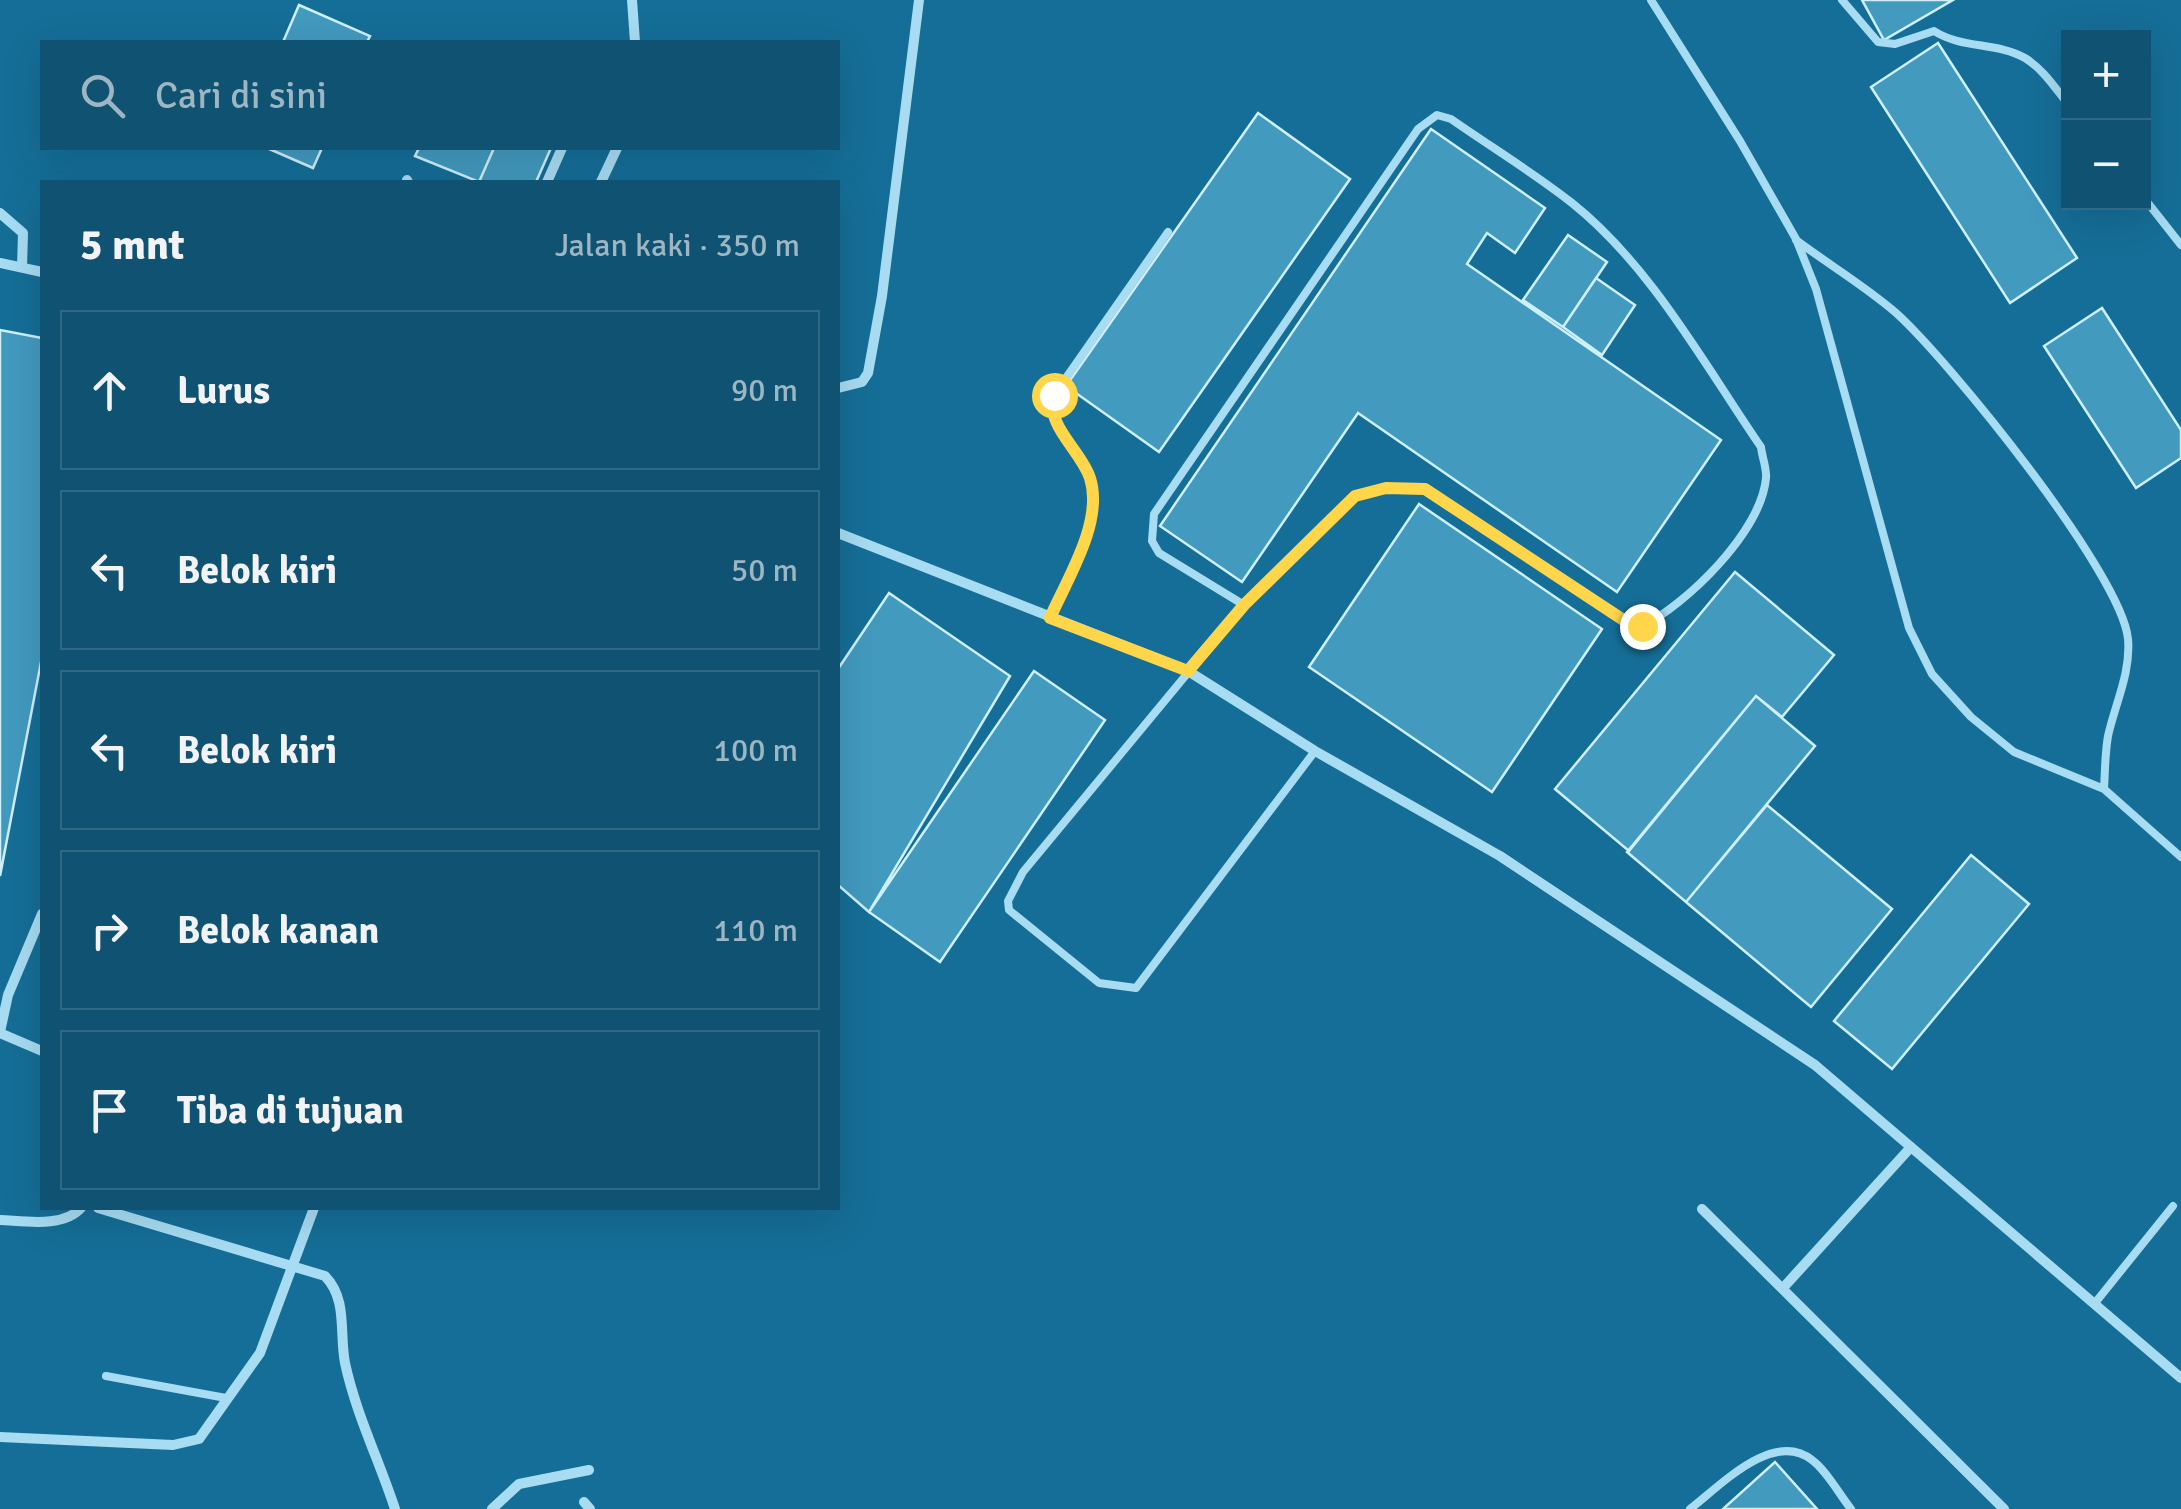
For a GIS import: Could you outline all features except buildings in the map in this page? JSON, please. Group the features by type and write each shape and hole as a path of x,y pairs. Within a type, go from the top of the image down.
{"street":[{"path":"632,0 635,40"},
{"path":"840,388 862,382 868,372 882,296 919,0"},
{"path":"548,180 561,150"},
{"path":"602,180 616,150"},
{"path":"0,214 23,234 22,267"},
{"path":"0,263 40,272"},
{"path":"840,534 1188,671 1315,750 1500,856 1815,1066 2181,1378"},
{"path":"40,918 4,994 0,1032 40,1050"},
{"path":"1783,1288 1911,1148"},
{"path":"1702,1209 2004,1509"},
{"path":"0,1220 50,1221 78,1210"},
{"path":"105,1210 294,1264 325,1276 338,1289 345,1361 366,1434 396,1509"},
{"path":"0,1437 173,1445 198,1439 260,1353 313,1210"},
{"path":"492,1509 519,1484 589,1470"}],"lane":[{"path":"1652,0 1796,239 1830,330 1909,628 1932,674 1972,718 2014,752 2104,789 2181,857"},
{"path":"1842,0 1878,42 1895,44 1934,31 1953,43 2022,56 2041,70 2061,95"},
{"path":"1244,605 1159,552 1152,541 1154,514 1418,129 1438,115 1451,119 1574,204 1613,244 1650,286 1760,447 1766,477 1740,538 1704,579 1660,617 1642,626 1628,623 1425,489 1386,488 1355,496 1244,605 1188,671 1023,872 1008,901 1009,910 1099,983 1125,990 1136,988 1315,750"},
{"path":"2151,207 2181,246"},
{"path":"1050,618 1084,542 1092,481 1052,412 1054,395 1168,232"},
{"path":"1796,239 1893,310 1938,356 2077,536 2118,599 2128,638 2127,667 2108,737 2104,789"},
{"path":"2096,1303 2173,1206"},
{"path":"106,1376 226,1398"},
{"path":"1690,1509 1748,1464 1776,1452 1812,1459 1851,1509"}],"route":[{"path":"1054,395 1052,412 1092,481 1084,542 1050,618 1188,671 1244,605 1355,496 1386,488 1425,489 1628,623 1642,626"}]}
